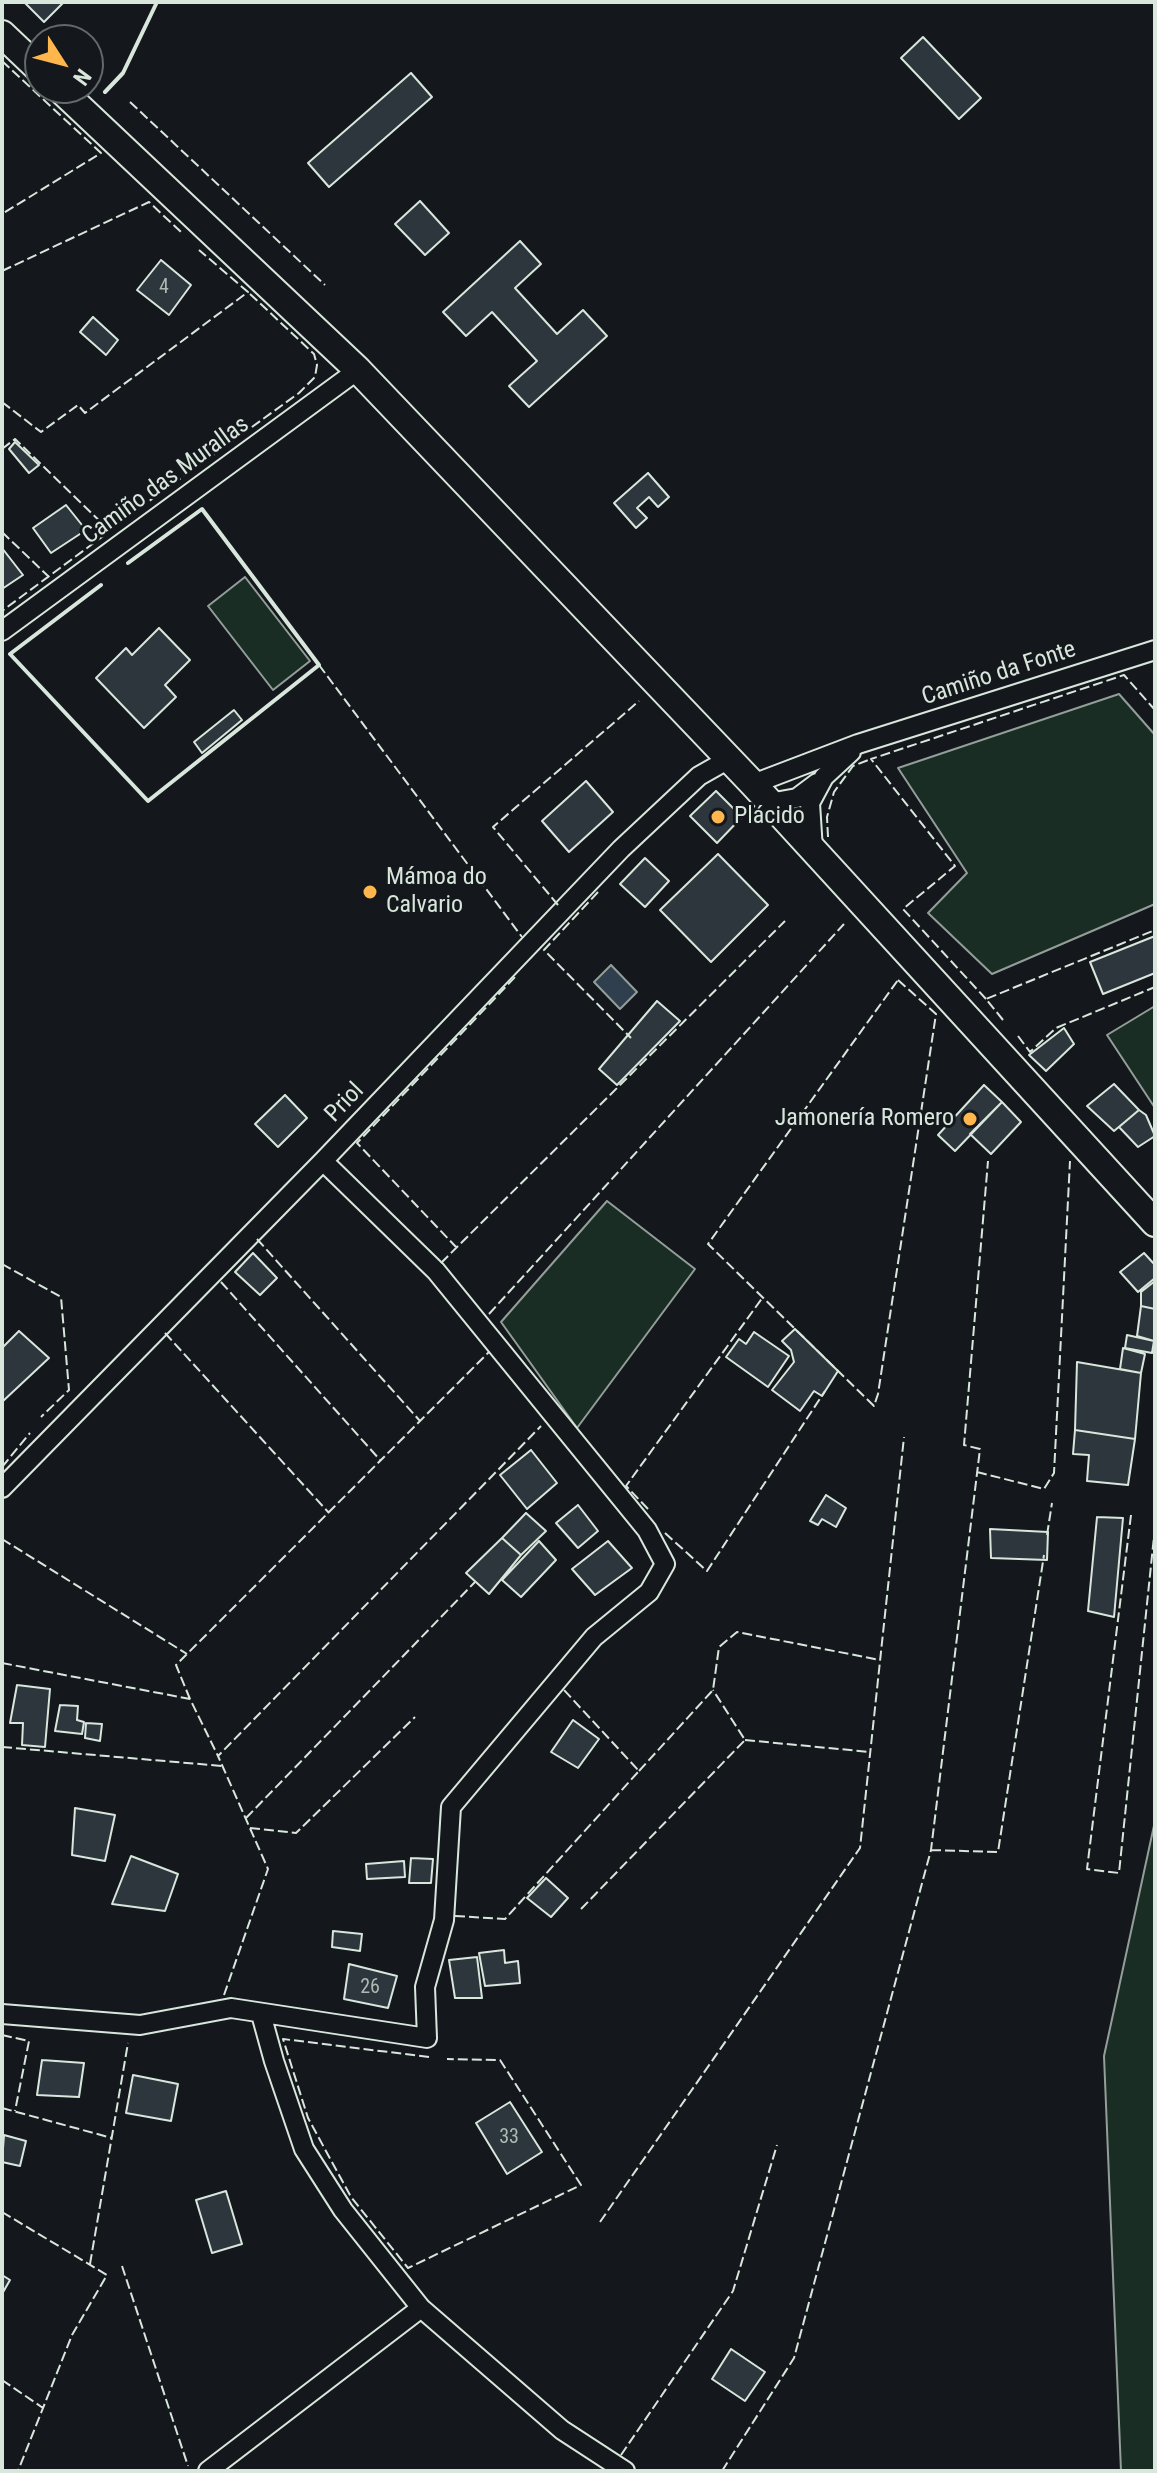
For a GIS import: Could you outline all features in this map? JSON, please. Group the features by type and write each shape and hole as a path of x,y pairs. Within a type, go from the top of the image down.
{"main road":[{"path":"2,34 24,55"},
{"path":"76,104 358,370 761,793 1155,1223"}],"street":[{"name":"Camiño das Murallas","path":"2,631 358,370"},
{"name":"Camiño da Fonte","path":"761,793 858,744 1155,650"},
{"path":"761,793 797,798 858,744"},
{"name":"Priol","path":"2,1488 323,1161 621,849 699,776 729,759"},
{"path":"813,850 810,803 824,777"},
{"path":"2,2014 140,2025 231,2008 427,2038 425,1987 444,1920 451,1807 594,1637 649,1592 665,1564 647,1530 436,1271 323,1161"},
{"path":"261,2014 304,2149 343,2210 421,2308 562,2430 625,2471"},
{"path":"208,2471 421,2308"}],"green space":[{"path":"245,577 310,661 273,690 208,606"},
{"path":"1119,694 1155,735 1155,904 992,974 928,913 967,873 898,768"},
{"path":"1155,1006 1155,1108 1107,1035"},
{"path":"607,1201 695,1269 577,1428 501,1322"},
{"path":"1155,1821 1155,2471 1121,2471 1104,2056"}],"water":[{"path":"611,965 637,992 620,1009 594,982"}],"building":[{"path":"24,2 64,2 44,22"},
{"path":"923,37 981,98 959,119 901,58"},
{"path":"411,73 432,97 329,187 308,163"},
{"path":"420,201 449,233 425,255 395,224"},
{"path":"520,241 541,264 515,288 557,334 583,310 607,336 529,407 509,386 537,361 492,312 466,336 443,312"},
{"path":"161,260 191,285 169,315 137,290"},
{"path":"93,317 118,340 106,355 80,332"},
{"path":"15,442 39,465 29,473 9,449"},
{"path":"648,473 669,497 658,507 649,497 637,508 647,518 636,528 614,503"},
{"path":"66,505 86,530 51,553 33,528"},
{"path":"2,548 23,575 2,589"},
{"path":"159,628 190,660 165,685 176,697 144,728 96,678 126,648 132,655"},
{"path":"234,710 242,720 202,753 194,742"},
{"path":"586,781 613,812 569,852 542,821"},
{"path":"716,791 742,817 717,843 690,816"},
{"path":"718,854 768,905 711,962 660,910"},
{"path":"645,858 669,881 645,907 620,884"},
{"path":"1155,936 1155,973 1103,994 1090,962"},
{"path":"657,1001 680,1021 617,1085 599,1069"},
{"path":"1064,1028 1074,1044 1046,1071 1029,1055"},
{"path":"1114,1084 1139,1110 1114,1131 1087,1106"},
{"name":"Jamonería Romero","path":"984,1085 1002,1102 955,1151 938,1135"},
{"path":"285,1095 307,1118 278,1147 255,1124"},
{"path":"1002,1102 1021,1122 991,1154 970,1134"},
{"path":"1139,1110 1146,1115 1155,1136 1138,1147 1119,1127"},
{"path":"253,1253 277,1278 260,1295 235,1272"},
{"path":"1144,1253 1155,1265 1155,1278 1138,1292 1120,1272"},
{"path":"1155,1281 1155,1309 1141,1306 1141,1292"},
{"path":"1141,1306 1155,1309 1154,1341 1137,1336"},
{"path":"795,1329 838,1371 822,1396 814,1391 800,1411 772,1390 794,1362 791,1350 782,1341"},
{"path":"19,1331 49,1358 2,1402 2,1348"},
{"path":"754,1332 789,1356 768,1387 726,1357 739,1339 746,1344"},
{"path":"1127,1335 1154,1341 1152,1353 1125,1348"},
{"path":"1123,1348 1145,1354 1141,1373 1120,1369"},
{"path":"1077,1362 1141,1373 1135,1439 1075,1430"},
{"path":"1075,1430 1135,1439 1128,1485 1087,1481 1089,1455 1073,1454"},
{"path":"531,1450 557,1483 527,1509 500,1475"},
{"path":"826,1495 846,1508 836,1527 822,1519 818,1525 810,1521"},
{"path":"578,1505 598,1531 578,1548 556,1523"},
{"path":"526,1513 546,1531 521,1555 502,1538"},
{"path":"1097,1517 1123,1518 1114,1617 1088,1611"},
{"path":"990,1529 1048,1532 1047,1560 991,1558"},
{"path":"502,1538 521,1555 489,1594 466,1573"},
{"path":"539,1541 556,1560 521,1597 502,1580"},
{"path":"608,1541 632,1568 595,1595 572,1569"},
{"path":"17,1685 50,1689 45,1747 22,1745 23,1723 10,1723"},
{"path":"60,1705 78,1706 77,1720 84,1722 82,1734 55,1731"},
{"path":"573,1720 599,1739 578,1768 551,1752"},
{"path":"86,1723 102,1724 100,1741 85,1738"},
{"path":"75,1808 115,1815 105,1861 72,1855"},
{"path":"131,1856 178,1874 165,1911 112,1904"},
{"path":"411,1858 433,1859 431,1883 409,1883"},
{"path":"404,1861 405,1877 367,1879 366,1864"},
{"path":"546,1878 568,1898 551,1917 527,1898"},
{"path":"333,1931 362,1934 360,1951 332,1947"},
{"path":"504,1950 505,1963 518,1961 520,1983 485,1986 479,1953"},
{"path":"477,1957 482,1998 455,1998 449,1960"},
{"path":"349,1964 397,1976 388,2008 344,1999"},
{"path":"42,2060 84,2063 79,2097 37,2095"},
{"path":"133,2075 178,2084 171,2121 126,2113"},
{"path":"510,2102 542,2152 507,2174 476,2123"},
{"path":"4,2135 26,2141 20,2166 2,2162"},
{"path":"226,2191 242,2244 212,2253 196,2200"},
{"path":"2,2275 10,2280 2,2294"},
{"path":"731,2349 765,2372 745,2401 712,2379"}],"fence":[{"path":"2,61 101,153 2,214"},
{"path":"130,102 325,285"},
{"path":"2,271 149,202 181,232"},
{"path":"2,402 41,432 78,405 85,413 248,292 199,250"},
{"path":"127,517 299,393 315,377 317,365 314,354 248,292"},
{"path":"2,449 15,439 110,531 2,611"},
{"path":"2,532 48,576"},
{"path":"319,665 522,937"},
{"path":"986,999 903,909 955,866 871,759 1124,675 1155,710"},
{"path":"558,905 493,827 639,701"},
{"path":"828,837 827,817 834,792 853,766 871,759"},
{"path":"598,892 544,950 631,1038"},
{"path":"441,1263 785,921"},
{"path":"489,1314 844,924"},
{"path":"1003,1020 986,999 1155,930"},
{"path":"457,1248 357,1143 517,975"},
{"path":"898,980 936,1014 874,1406 708,1244 898,980"},
{"path":"1018,1036 1030,1052 1056,1028 1155,987"},
{"path":"722,2471 794,2358 931,1850 980,1449 964,1445 988,1161"},
{"path":"977,1472 1044,1489 1054,1473 1070,1161"},
{"path":"257,1239 420,1421"},
{"path":"2,1264 61,1297 69,1390 41,1417"},
{"path":"221,1282 381,1461"},
{"path":"648,1509 626,1486 763,1297"},
{"path":"165,1333 329,1513"},
{"path":"190,1699 176,1665 489,1352"},
{"path":"665,1533 707,1571 825,1391"},
{"path":"224,1995 268,1869 218,1756 541,1426"},
{"path":"2,1467 30,1433"},
{"path":"600,2222 860,1848 904,1437"},
{"path":"1047,1535 1052,1503"},
{"path":"1131,1515 1087,1869 1119,1873 1155,1527"},
{"path":"2,1539 187,1654"},
{"path":"931,1850 998,1852 1044,1555"},
{"path":"246,1818 475,1582"},
{"path":"639,1771 713,1690 719,1647 737,1632 880,1660"},
{"path":"2,1663 190,1699 218,1756"},
{"path":"455,1916 505,1919 639,1771 564,1690"},
{"path":"581,1909 745,1740 713,1690"},
{"path":"250,1828 296,1833 415,1717"},
{"path":"745,1740 870,1752"},
{"path":"2,1747 222,1766"},
{"path":"2,2035 29,2041 15,2111"},
{"path":"429,2057 283,2039 308,2118 351,2197 408,2268 581,2185 500,2060 447,2059"},
{"path":"90,2264 128,2043"},
{"path":"2,2108 112,2138"},
{"path":"621,2455 733,2291 777,2145"},
{"path":"2,2212 107,2275 72,2335 18,2471"},
{"path":"122,2266 188,2466"},
{"path":"2,2380 43,2408"}],"wall":[{"path":"105,92 123,73 157,2"},
{"path":"101,585 10,654 148,801 319,665 202,509 128,563"}],"place":[{"name":"Plácido","path":"718,817"},
{"name":"Mámoa do Calvario","path":"370,892"},
{"name":"Jamonería Romero","path":"970,1119"}]}
